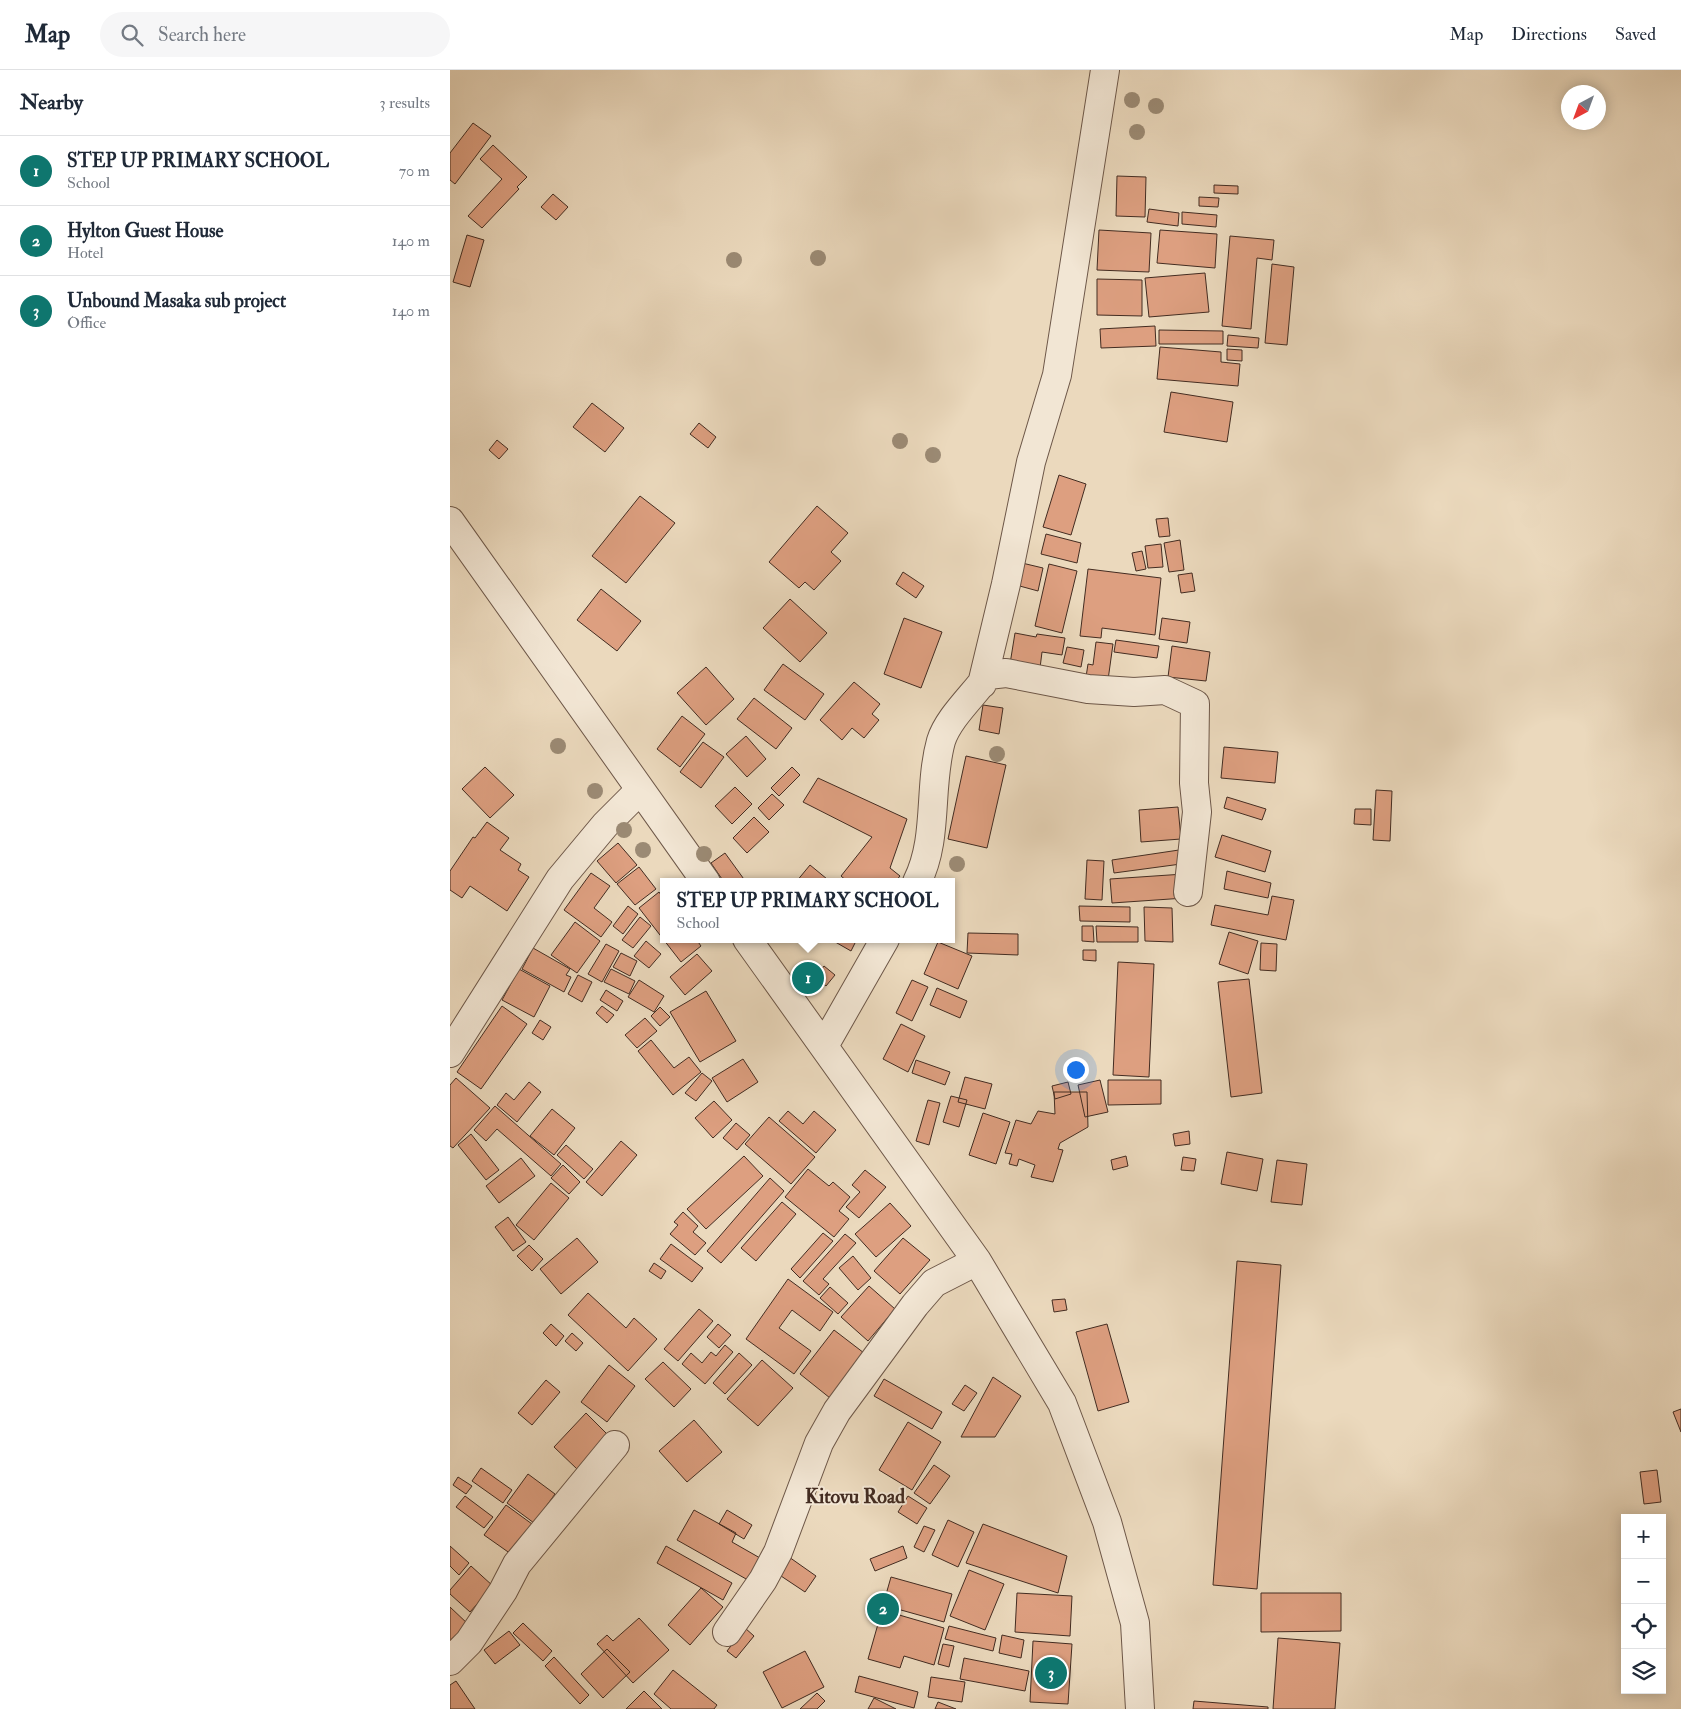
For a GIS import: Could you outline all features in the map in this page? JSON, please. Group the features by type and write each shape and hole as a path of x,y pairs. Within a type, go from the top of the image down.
{"street":[{"path":"982,684 1006,584 1031,462 1057,375 1105,70"},
{"path":"451,525 703,878"},
{"path":"919,878 927,863 932,826 934,778 942,740 962,707 988,675 1006,673 1088,689 1134,692 1165,690 1195,704 1194,783 1197,812 1188,892"},
{"path":"450,1053 560,879 605,825 640,790"},
{"path":"751,943 977,1261 1062,1403 1106,1522 1135,1623 1140,1709"},
{"path":"824,1046 883,943"},
{"path":"727,1632 763,1580 778,1552 819,1443 837,1411 914,1304 934,1283 977,1261"},
{"path":"450,1662 469,1642 503,1591 517,1564 615,1445"}],"building":[{"path":"473,123 491,136 455,184 450,180 450,153"},
{"path":"493,145 527,177 517,187 519,189 482,228 468,216 502,179 480,159"},
{"path":"1117,176 1146,177 1145,217 1116,216"},
{"path":"1214,185 1238,186 1238,194 1214,193"},
{"path":"553,194 568,207 556,220 541,207"},
{"path":"1199,197 1219,198 1218,207 1199,206"},
{"path":"1149,209 1179,213 1178,226 1147,222"},
{"path":"1182,212 1217,215 1216,227 1182,224"},
{"path":"1099,230 1151,233 1149,272 1097,270"},
{"path":"1160,230 1217,234 1215,268 1157,263"},
{"path":"467,235 484,240 470,287 453,282"},
{"path":"1230,236 1274,240 1272,260 1257,258 1251,329 1222,326"},
{"path":"1272,264 1294,267 1287,345 1265,343"},
{"path":"1205,273 1209,312 1149,317 1145,278"},
{"path":"1097,279 1142,280 1142,316 1097,315"},
{"path":"1155,326 1156,346 1101,348 1100,329"},
{"path":"1159,330 1223,331 1223,344 1159,344"},
{"path":"1228,335 1259,338 1258,348 1227,346"},
{"path":"1160,347 1221,352 1221,362 1240,364 1238,386 1157,379"},
{"path":"1227,349 1242,350 1242,361 1227,360"},
{"path":"1171,392 1233,402 1227,442 1164,432"},
{"path":"592,403 624,428 605,452 573,427"},
{"path":"699,423 716,437 708,448 690,434"},
{"path":"497,440 508,449 499,459 489,450"},
{"path":"1059,475 1086,484 1071,535 1043,527"},
{"path":"640,496 675,523 626,583 592,556"},
{"path":"817,506 848,533 831,552 841,561 814,590 805,582 799,588 769,562"},
{"path":"1168,518 1170,536 1159,537 1156,519"},
{"path":"1046,534 1081,543 1077,563 1041,554"},
{"path":"1180,540 1184,570 1169,572 1164,543"},
{"path":"1161,544 1163,567 1148,568 1145,546"},
{"path":"1142,551 1146,569 1136,571 1132,553"},
{"path":"1022,563 1043,568 1038,591 1016,585"},
{"path":"1049,564 1077,571 1062,633 1035,626"},
{"path":"1088,569 1161,578 1155,635 1102,628 1101,638 1080,636"},
{"path":"903,572 924,586 916,598 896,584"},
{"path":"1192,573 1195,591 1181,593 1178,575"},
{"path":"601,589 641,621 617,651 577,620"},
{"path":"790,599 827,633 800,662 763,628"},
{"path":"904,618 942,632 921,688 884,674"},
{"path":"1162,618 1190,622 1187,643 1159,639"},
{"path":"1015,633 1036,637 1037,634 1065,638 1062,655 1042,652 1039,676 1009,670"},
{"path":"1116,640 1159,646 1157,658 1114,652"},
{"path":"1096,642 1113,644 1108,680 1086,677 1088,664 1093,665"},
{"path":"1172,646 1210,652 1206,681 1168,677"},
{"path":"1067,647 1084,650 1081,667 1063,663"},
{"path":"783,664 824,694 805,720 764,690"},
{"path":"706,667 734,699 706,725 677,693"},
{"path":"854,682 880,704 872,714 879,720 864,738 852,728 842,740 820,720"},
{"path":"754,698 792,728 776,749 737,719"},
{"path":"983,705 1003,708 999,734 979,730"},
{"path":"682,716 705,734 680,767 657,749"},
{"path":"746,736 766,759 747,777 726,754"},
{"path":"703,742 724,757 701,788 680,772"},
{"path":"1224,747 1278,752 1275,783 1221,778"},
{"path":"966,756 1006,765 987,848 948,839"},
{"path":"485,767 514,795 490,818 462,789"},
{"path":"792,767 800,775 779,796 771,788"},
{"path":"818,778 907,819 890,868 900,876 898,878 843,878 841,876 872,837 803,802"},
{"path":"735,787 752,804 732,824 715,806"},
{"path":"1376,790 1392,791 1390,841 1373,840"},
{"path":"772,794 784,805 769,820 758,808"},
{"path":"1227,797 1266,809 1262,820 1224,808"},
{"path":"1178,807 1181,839 1141,842 1139,810"},
{"path":"1355,809 1371,809 1371,825 1354,824"},
{"path":"754,817 769,832 747,853 733,838"},
{"path":"487,822 509,838 500,850 521,864 518,870 529,877 507,911 470,886 462,898 450,890 450,871 473,837 475,838"},
{"path":"1222,835 1271,851 1265,872 1215,857"},
{"path":"618,843 637,865 616,883 597,861"},
{"path":"1179,850 1181,864 1114,873 1112,860"},
{"path":"725,853 743,878 721,878 711,863"},
{"path":"1087,860 1104,861 1102,900 1085,899"},
{"path":"810,865 826,878 799,878"},
{"path":"639,867 656,889 635,905 617,884"},
{"path":"1227,871 1271,883 1268,898 1224,889"},
{"path":"591,873 610,886 594,908 612,922 601,937 564,910"},
{"path":"1184,874 1185,898 1112,903 1110,879"},
{"path":"659,892 660,935 639,908"},
{"path":"1272,896 1294,900 1286,940 1211,925 1215,905 1268,915"},
{"path":"628,906 638,914 623,934 613,926"},
{"path":"1079,906 1130,907 1130,922 1080,921"},
{"path":"1144,907 1172,908 1173,942 1145,941"},
{"path":"640,917 651,926 633,948 622,940"},
{"path":"575,922 600,941 577,973 551,955"},
{"path":"1082,926 1093,926 1094,942 1082,941"},
{"path":"1096,926 1138,927 1138,942 1097,942"},
{"path":"1229,932 1258,941 1248,974 1219,964"},
{"path":"968,933 1018,934 1018,955 967,953"},
{"path":"646,941 661,954 649,968 634,956"},
{"path":"666,943 699,943 701,946 681,962"},
{"path":"837,943 855,943 851,951"},
{"path":"938,943 972,956 958,989 924,974"},
{"path":"1261,943 1277,944 1276,971 1260,970"},
{"path":"606,944 619,951 602,982 588,974"},
{"path":"533,948 570,969 566,975 571,977 564,992 522,969"},
{"path":"1083,950 1096,950 1096,961 1083,960"},
{"path":"621,953 637,961 630,976 613,967"},
{"path":"697,954 712,971 685,995 670,977"},
{"path":"1118,962 1154,964 1149,1077 1113,1075"},
{"path":"824,966 835,975 826,986 815,977"},
{"path":"519,969 550,986 534,1017 502,1000"},
{"path":"611,969 635,981 629,994 604,982"},
{"path":"578,975 592,982 582,1002 568,994"},
{"path":"1249,979 1262,1093 1231,1097 1218,982"},
{"path":"639,980 664,996 654,1012 628,997"},
{"path":"912,980 928,987 912,1021 896,1013"},
{"path":"937,988 967,1001 960,1018 930,1005"},
{"path":"606,990 623,1001 617,1011 600,1000"},
{"path":"706,991 736,1041 700,1062 670,1012"},
{"path":"502,1006 527,1024 481,1089 457,1072"},
{"path":"602,1006 614,1015 607,1023 596,1013"},
{"path":"660,1007 670,1017 660,1026 651,1016"},
{"path":"645,1018 657,1031 637,1048 625,1035"},
{"path":"540,1020 551,1027 543,1040 532,1033"},
{"path":"901,1024 925,1036 908,1072 883,1059"},
{"path":"651,1040 674,1068 689,1057 701,1072 673,1095 638,1051"},
{"path":"743,1059 758,1082 727,1102 712,1078"},
{"path":"916,1060 950,1072 945,1085 912,1073"},
{"path":"702,1073 712,1081 696,1101 685,1093"},
{"path":"965,1077 992,1084 985,1109 958,1102"},
{"path":"456,1078 490,1108 453,1148 450,1146 450,1085"},
{"path":"1100,1080 1108,1112 1085,1117 1078,1085"},
{"path":"1108,1080 1161,1080 1161,1104 1108,1105"},
{"path":"529,1082 541,1092 517,1122 497,1105 506,1093 514,1100"},
{"path":"1068,1082 1071,1094 1055,1099 1052,1086"},
{"path":"1054,1092 1087,1092 1088,1127 1060,1143 1058,1149 1063,1150 1053,1182 1031,1177 1035,1165 1019,1159 1017,1166 1009,1164 1012,1154 1005,1153 1016,1120 1031,1124 1038,1111 1055,1114"},
{"path":"951,1096 967,1100 959,1127 943,1122"},
{"path":"928,1100 940,1103 929,1145 916,1141"},
{"path":"714,1101 732,1120 713,1138 695,1118"},
{"path":"495,1106 561,1164 551,1176 497,1129 486,1141 474,1130"},
{"path":"552,1109 575,1128 554,1155 530,1136"},
{"path":"788,1111 803,1124 814,1111 836,1130 816,1153 779,1121"},
{"path":"983,1113 1010,1122 996,1164 969,1155"},
{"path":"769,1117 815,1157 791,1184 745,1144"},
{"path":"736,1123 750,1135 737,1150 723,1138"},
{"path":"1189,1131 1190,1144 1175,1146 1173,1134"},
{"path":"471,1134 499,1170 486,1180 458,1145"},
{"path":"621,1141 637,1155 602,1196 586,1182"},
{"path":"566,1145 593,1169 584,1179 557,1155"},
{"path":"1227,1152 1263,1159 1257,1191 1221,1184"},
{"path":"744,1156 763,1176 706,1229 687,1209"},
{"path":"1126,1156 1128,1166 1113,1170 1111,1160"},
{"path":"1183,1157 1196,1159 1194,1171 1181,1170"},
{"path":"521,1158 535,1176 499,1203 486,1186"},
{"path":"1277,1160 1307,1164 1302,1205 1271,1202"},
{"path":"563,1165 580,1182 569,1194 551,1178"},
{"path":"808,1169 829,1186 833,1182 850,1197 839,1211 849,1219 834,1237 785,1197"},
{"path":"865,1170 886,1187 859,1218 846,1207 860,1192 852,1185"},
{"path":"770,1178 784,1191 721,1263 707,1251"},
{"path":"551,1183 569,1198 534,1240 516,1225"},
{"path":"782,1202 796,1214 756,1261 741,1248"},
{"path":"890,1203 911,1226 876,1257 855,1234"},
{"path":"683,1212 698,1226 693,1232 706,1243 695,1255 670,1234 678,1225 674,1222"},
{"path":"508,1217 526,1242 513,1251 495,1227"},
{"path":"823,1233 833,1241 800,1278 791,1269"},
{"path":"845,1234 856,1243 823,1279 829,1284 819,1295 803,1281"},
{"path":"577,1238 598,1262 561,1294 540,1269"},
{"path":"903,1238 930,1260 900,1294 874,1271"},
{"path":"671,1244 703,1268 692,1282 660,1259"},
{"path":"529,1245 543,1259 532,1271 517,1256"},
{"path":"853,1256 871,1278 858,1290 839,1268"},
{"path":"1237,1261 1281,1265 1257,1589 1213,1585"},
{"path":"654,1263 666,1271 661,1279 649,1271"},
{"path":"788,1279 833,1312 820,1331 792,1310 779,1328 811,1351 794,1374 746,1339"},
{"path":"869,1286 895,1309 868,1341 841,1317"},
{"path":"830,1287 848,1303 838,1314 820,1298"},
{"path":"588,1293 626,1328 634,1318 657,1339 628,1371 568,1315"},
{"path":"1065,1299 1067,1310 1054,1312 1052,1300"},
{"path":"699,1309 713,1321 678,1361 664,1349"},
{"path":"551,1324 564,1336 556,1346 543,1333"},
{"path":"718,1324 731,1335 719,1348 707,1337"},
{"path":"1107,1324 1129,1402 1098,1411 1076,1332"},
{"path":"834,1330 864,1353 830,1398 800,1374"},
{"path":"572,1333 583,1343 576,1351 565,1341"},
{"path":"725,1345 733,1352 705,1384 682,1364 691,1353 702,1363 711,1352 716,1356"},
{"path":"739,1353 752,1365 725,1394 713,1383"},
{"path":"762,1360 793,1388 758,1426 727,1399"},
{"path":"663,1362 691,1389 674,1407 645,1379"},
{"path":"609,1365 635,1386 607,1422 581,1402"},
{"path":"993,1377 1021,1396 995,1437 961,1437"},
{"path":"884,1379 942,1412 932,1429 874,1396"},
{"path":"546,1380 560,1392 532,1425 518,1413"},
{"path":"965,1385 977,1393 964,1411 952,1404"},
{"path":"1681,1409 1681,1432 1673,1412"},
{"path":"586,1413 609,1436 577,1469 554,1447"},
{"path":"694,1420 722,1452 687,1482 659,1451"},
{"path":"908,1422 941,1442 912,1490 879,1470"},
{"path":"934,1465 950,1476 930,1504 914,1493"},
{"path":"481,1468 512,1490 503,1503 472,1481"},
{"path":"1657,1470 1661,1502 1644,1504 1640,1472"},
{"path":"528,1474 555,1494 534,1523 507,1503"},
{"path":"458,1477 472,1486 466,1494 453,1485"},
{"path":"465,1496 493,1517 484,1528 456,1507"},
{"path":"908,1496 927,1508 917,1524 898,1512"},
{"path":"506,1505 532,1524 511,1554 484,1535"},
{"path":"694,1510 736,1533 732,1542 767,1562 755,1584 677,1540"},
{"path":"727,1510 752,1525 744,1539 719,1524"},
{"path":"948,1520 974,1532 958,1567 932,1555"},
{"path":"983,1524 1067,1556 1058,1593 966,1563"},
{"path":"924,1526 935,1530 924,1552 914,1547"},
{"path":"450,1546 469,1563 459,1575 450,1566"},
{"path":"666,1546 732,1583 723,1600 657,1563"},
{"path":"903,1546 907,1558 875,1571 870,1559"},
{"path":"789,1557 816,1576 805,1592 778,1574"},
{"path":"471,1566 493,1586 470,1612 450,1594 450,1590"},
{"path":"969,1570 1004,1584 985,1630 950,1616"},
{"path":"891,1577 952,1594 944,1622 883,1605"},
{"path":"701,1588 723,1607 690,1645 668,1625"},
{"path":"1017,1593 1072,1596 1070,1636 1015,1632"},
{"path":"1261,1593 1341,1593 1341,1631 1261,1632"},
{"path":"450,1607 469,1625 450,1645"},
{"path":"882,1610 944,1628 934,1665 904,1656 900,1668 868,1659"},
{"path":"639,1618 669,1650 633,1683 597,1644 607,1635 613,1641"},
{"path":"523,1623 552,1651 543,1661 513,1633"},
{"path":"949,1626 996,1638 993,1651 945,1639"},
{"path":"745,1628 754,1636 736,1658 727,1651"},
{"path":"509,1631 520,1645 495,1664 484,1650"},
{"path":"1002,1635 1024,1640 1021,1658 999,1653"},
{"path":"1278,1638 1340,1643 1335,1709 1273,1709"},
{"path":"1033,1641 1072,1644 1068,1704 1030,1702"},
{"path":"943,1644 954,1646 949,1667 938,1664"},
{"path":"607,1649 630,1672 603,1698 581,1674"},
{"path":"805,1651 824,1687 782,1708 763,1672"},
{"path":"554,1657 589,1695 580,1704 545,1666"},
{"path":"964,1658 1029,1671 1025,1691 960,1679"},
{"path":"673,1670 717,1705 714,1709 671,1709 654,1694"},
{"path":"859,1676 918,1692 914,1708 855,1692"},
{"path":"931,1677 965,1682 962,1702 928,1697"},
{"path":"456,1681 475,1709 450,1709 450,1685"},
{"path":"644,1691 662,1709 626,1709"},
{"path":"817,1693 825,1701 817,1709 800,1709"},
{"path":"874,1698 896,1709 868,1709"},
{"path":"1194,1701 1268,1707 1268,1709 1193,1709"},
{"path":"938,1702 956,1709 935,1709"}],"place":[{"name":"STEP UP PRIMARY SCHOOL","path":"808,978"},
{"name":"Hylton Guest House","path":"883,1609"},
{"name":"Unbound Masaka sub project","path":"1051,1673"}],"district":[{"name":"Kitovu Road","path":"855,1496"}]}
